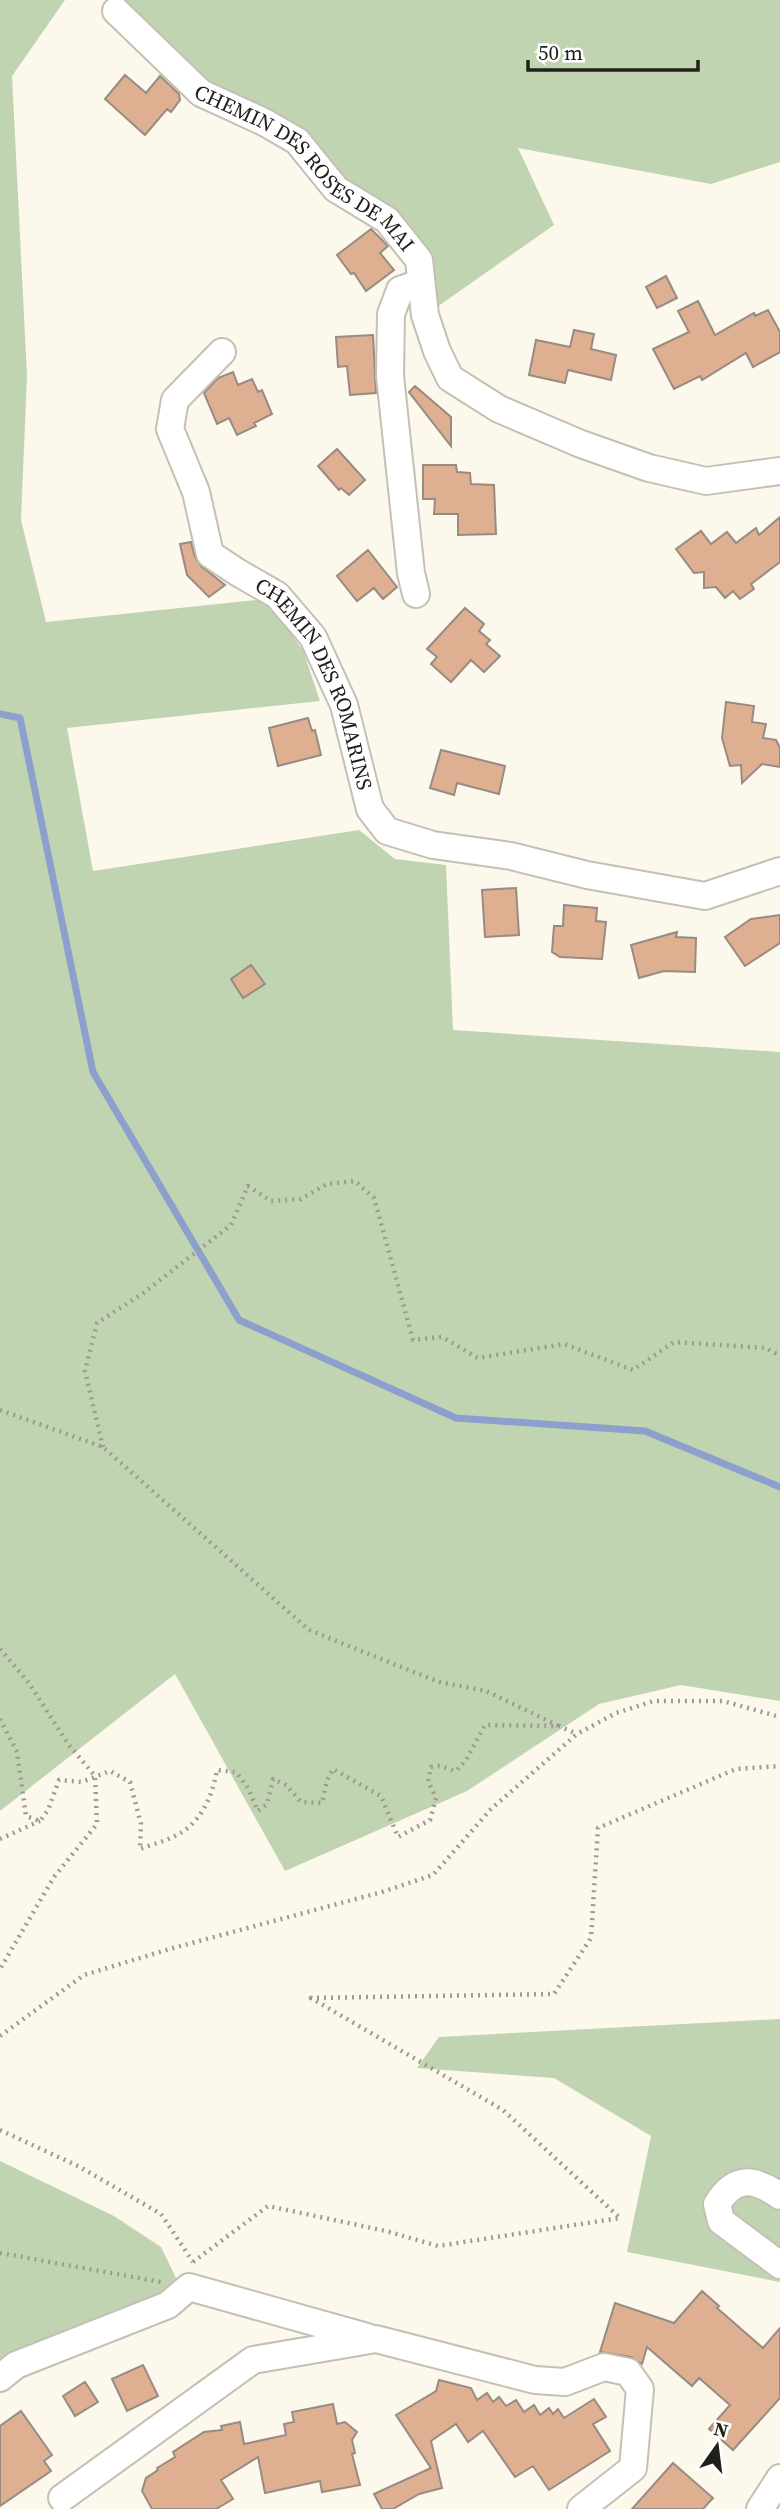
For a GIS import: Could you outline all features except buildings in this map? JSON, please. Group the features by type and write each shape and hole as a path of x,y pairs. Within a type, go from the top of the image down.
{"street":[{"name":"CHEMIN DES ROSES DE MAI","path":"116,11 201,93 264,122 297,141 336,189 387,220 419,261 425,315 450,379 499,409 581,444 649,468 706,481 780,471"},
{"path":"416,594 411,573 390,376 391,313 400,290 420,283"},
{"name":"CHEMIN DES ROMARINS","path":"222,352 175,400 170,429 197,492 210,554 277,595 313,637 344,705 370,809 387,831 433,845 511,856 587,875 705,896 780,871"},
{"path":"780,2196 754,2182 734,2184 725,2191 717,2204 721,2221 780,2264"},
{"path":"0,2378 16,2365 168,2305 191,2274 376,2339 535,2380 565,2382 604,2367 628,2372 639,2389 633,2468 581,2509"},
{"path":"62,2498 253,2360 376,2339"},
{"path":"760,2509 780,2478"}],"path":[{"path":"103,1447 85,1371 97,1323 142,1294 231,1225 248,1186 271,1200 301,1199 327,1184 355,1181 374,1198 412,1340 442,1337 478,1358 564,1344 633,1370 674,1342 766,1348 780,1356"},
{"path":"0,1410 103,1447 309,1630 439,1682 486,1691 577,1734"},
{"path":"0,1648 29,1683 68,1744 95,1776 97,1824 54,1877 0,1969"},
{"path":"0,2036 85,1975 173,1948 382,1892 433,1875 491,1809 577,1734 617,1713 654,1702 723,1701 780,1717"},
{"path":"0,1719 17,1752 26,1816 40,1821"},
{"path":"0,1839 40,1821 48,1810 59,1780 82,1782 110,1771 130,1782 141,1824 140,1849 183,1832 205,1808 214,1787 217,1770 236,1772 248,1788 258,1811 267,1804 273,1779 286,1784 301,1802 322,1803 327,1780 333,1769 381,1796 398,1837 430,1820 436,1798 428,1781 431,1767 439,1766 456,1771 466,1760 485,1725 559,1726"},
{"path":"0,2253 191,2274 268,2206 386,2231 439,2246 620,2218 503,2110 312,1998 554,1994 591,1938 598,1828 736,1769 780,1766"},
{"path":"0,2130 80,2168 161,2214 191,2274"}],"green space":[{"path":"0,0 65,0 12,76 27,376 21,520 46,622 265,599 303,650 320,701 67,728 93,871 359,830 395,859 446,865 453,1030 780,1052 780,1701 681,1685 599,1704 467,1791 285,1871 175,1674 0,1811"},
{"path":"119,0 780,0 780,162 711,184 518,148 554,225 437,307 386,211 196,84"},
{"path":"780,2019 780,2282 627,2252 651,2136 554,2078 417,2068 439,2037"},
{"path":"0,2161 114,2216 161,2247 177,2280 157,2304 24,2372 0,2390"}],"waterway":[{"path":"0,714 20,718 93,1072 239,1320 456,1418 645,1431 780,1487"}]}
